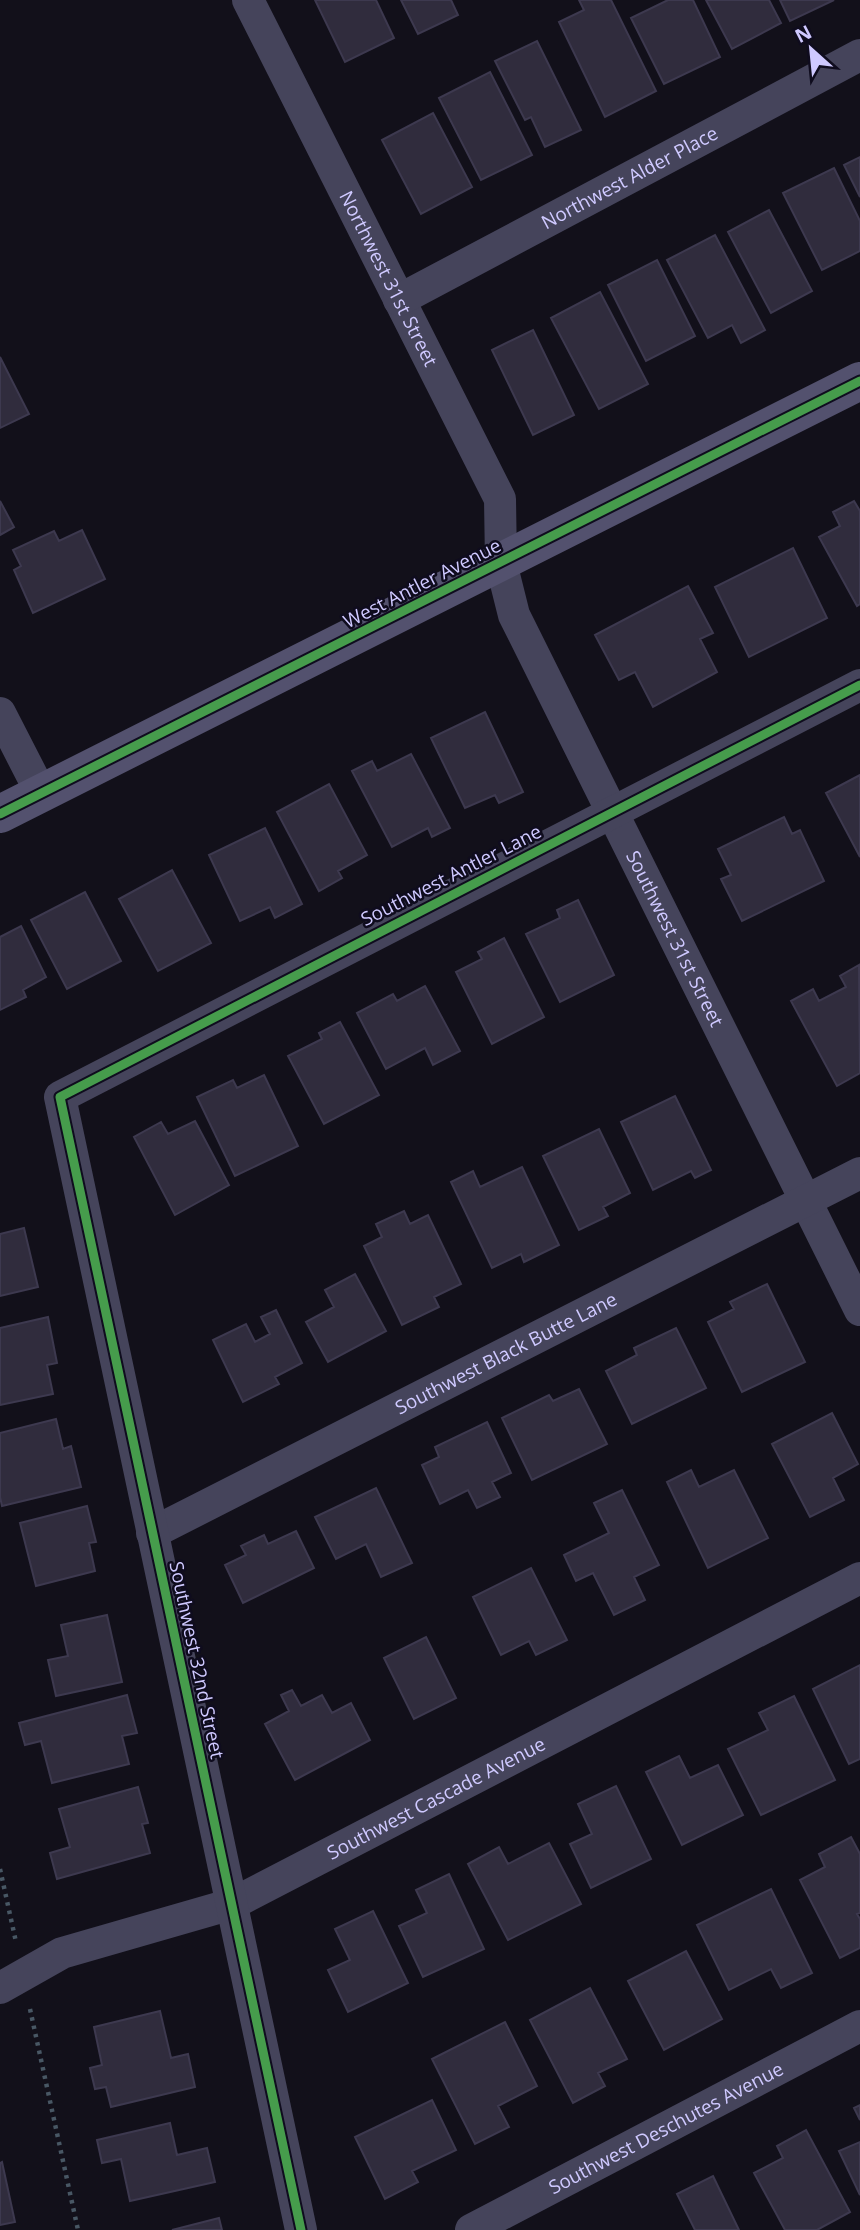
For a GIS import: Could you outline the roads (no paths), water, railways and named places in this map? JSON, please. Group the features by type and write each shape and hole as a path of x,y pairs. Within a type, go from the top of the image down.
{"street":[{"name":"Northwest 31st Street","path":"248,0 500,499 501,563"},
{"name":"Northwest Alder Place","path":"399,300 860,55"},
{"name":"West Antler Avenue","path":"0,814 860,382"},
{"name":"Southwest 31st Street","path":"501,563 514,615 860,1310"},
{"name":"Southwest Antler Lane","path":"60,1097 860,685"},
{"path":"0,713 41,793"},
{"name":"Southwest 32nd Street","path":"60,1097 301,2230"},
{"name":"Southwest Black Butte Lane","path":"152,1533 860,1173"},
{"name":"Southwest Cascade Avenue","path":"11,1981 62,1953 232,1904 860,1578"},
{"name":"Southwest Deschutes Avenue","path":"471,2230 860,2026"}]}
